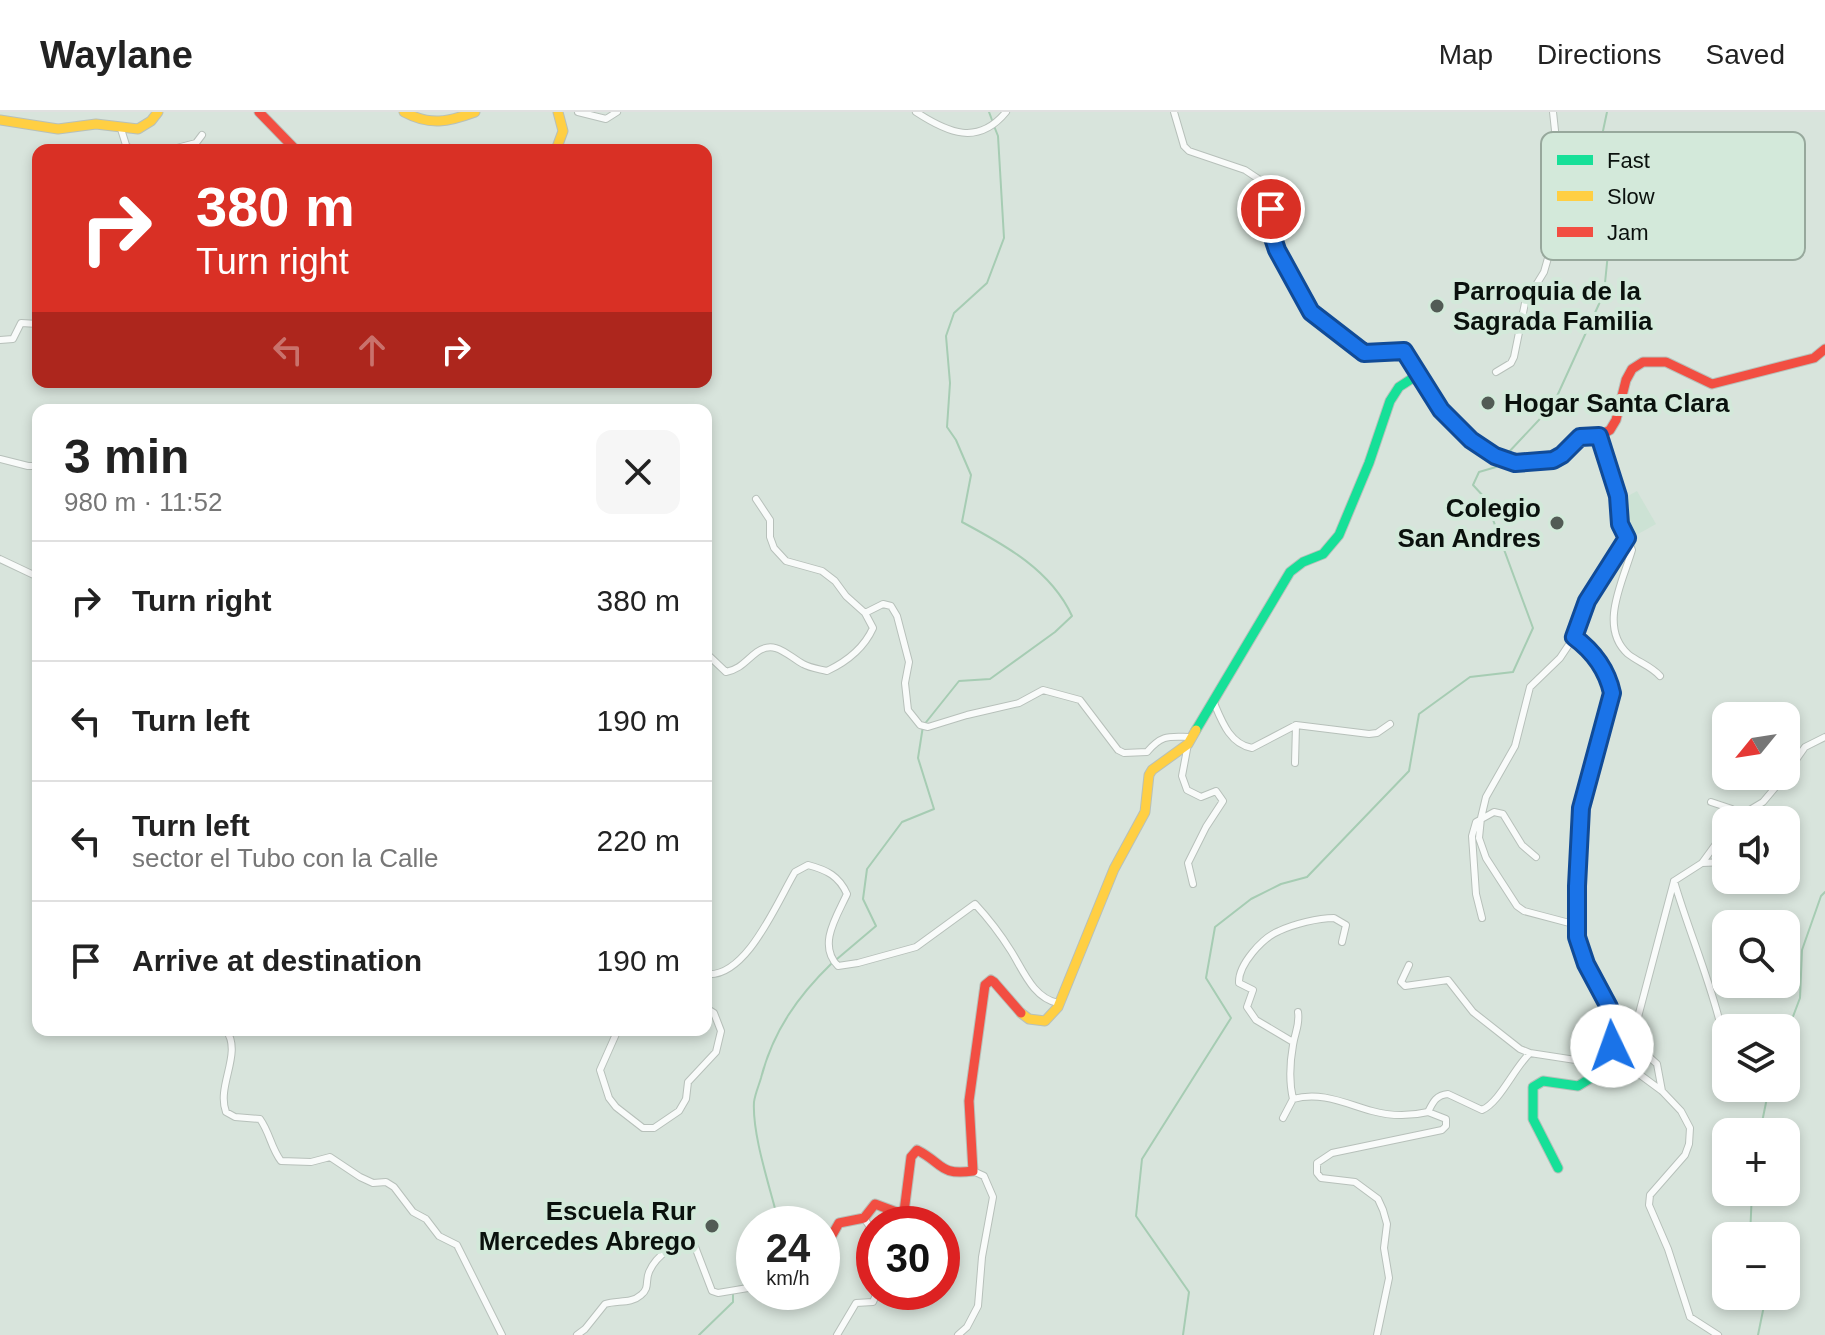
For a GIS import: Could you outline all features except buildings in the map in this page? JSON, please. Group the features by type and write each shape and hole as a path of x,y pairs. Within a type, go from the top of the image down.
{"street":[{"path":"0,120 58,129 96,124 138,129 158,112"},
{"path":"259,112 290,144"},
{"path":"404,112 422,123 441,123 475,112"},
{"path":"558,112 563,120 560,144"},
{"path":"578,112 606,119 617,112"},
{"path":"916,112 953,131 969,134 990,128 1006,112"},
{"path":"1174,112 1189,151 1245,170 1260,180 1269,201 1277,250 1311,312 1364,353 1404,351 1441,410 1458,428 1495,456 1515,463 1558,458 1580,437 1599,436 1613,424 1628,373 1643,363 1662,361 1712,384 1814,358 1825,349"},
{"path":"1553,112 1555,132"},
{"path":"121,129 126,144"},
{"path":"193,144 202,135"},
{"path":"1496,372 1511,363 1514,357 1525,303 1548,260"},
{"path":"0,340 13,339 21,323 32,324"},
{"path":"1193,884 1188,863 1206,827 1222,808 1223,801 1216,791 1201,797 1187,790 1182,776 1191,740 1290,572 1303,562 1323,554 1339,535 1369,463 1390,401 1399,387 1419,374"},
{"path":"1599,436 1618,496 1620,524 1632,550 1614,607 1615,628 1625,651 1660,676"},
{"path":"0,459 32,466"},
{"path":"712,659 726,672 736,670 758,651 774,647 784,650 804,666 827,671 843,663 868,639 873,628 865,613 835,581 822,571 786,561 774,548 770,537 770,520 756,499"},
{"path":"1577,925 1524,911 1517,906 1486,858 1479,838 1481,818 1486,797 1515,746 1530,687 1560,658 1574,637 1587,601 1627,538"},
{"path":"0,559 32,574"},
{"path":"865,613 883,604 891,606 897,616 909,662 906,700 913,719 920,725 928,727 1019,703 1043,690 1080,700 1112,744 1124,753 1147,752 1165,736 1191,740"},
{"path":"1558,1168 1531,1116 1529,1103 1533,1087 1543,1081 1578,1086 1591,1078 1606,1035 1609,1007 1586,964 1577,937 1577,925 1581,808 1612,693 1609,679 1599,661 1574,637"},
{"path":"1214,703 1233,739 1252,748 1296,725 1369,734 1377,733 1390,724"},
{"path":"1295,763 1296,725"},
{"path":"1800,754 1805,747 1825,737"},
{"path":"973,1171 967,1139 968,1099 985,985 991,980 994,982 1029,1020 1049,1020 1066,991 1110,876 1144,814 1148,776 1191,740"},
{"path":"1756,806 1773,790"},
{"path":"1711,802 1723,806"},
{"path":"1482,918 1476,894 1472,836 1473,828 1481,818 1494,812 1503,814 1522,845 1536,857"},
{"path":"1662,1091 1657,1064 1640,1050 1636,1040 1638,1017 1674,881 1702,863 1712,849"},
{"path":"1702,863 1712,863"},
{"path":"712,973 725,971 744,959 795,872 808,865 826,870 841,882 847,894 831,929 827,948 830,958 838,966 916,947 975,904 1039,994 1058,1003"},
{"path":"1674,881 1695,947 1708,975 1718,1014"},
{"path":"1293,1042 1256,1020 1247,1007 1253,990 1239,983 1240,973 1271,935 1285,929 1334,918 1346,925 1342,942"},
{"path":"1409,965 1401,982 1405,986 1448,980 1473,1012 1520,1049 1530,1053 1577,1062 1586,1057 1606,1035"},
{"path":"615,1036 600,1070 612,1103 648,1130 679,1111 686,1099 688,1082 716,1052 721,1031 712,1012"},
{"path":"1283,1118 1293,1099 1290,1083 1293,1042 1299,1027 1298,1012"},
{"path":"1606,1035 1620,1060 1662,1091 1681,1111 1691,1135 1685,1155 1650,1195 1649,1205 1668,1249 1690,1317 1718,1335"},
{"path":"229,1036 231,1061 223,1100 226,1112 235,1117 260,1119 269,1130 274,1151 281,1161 311,1162 330,1157 360,1177 373,1183 386,1182 394,1187 413,1212 426,1219 439,1236 457,1245 502,1335"},
{"path":"1428,1112 1433,1101 1448,1094 1477,1109 1488,1108 1530,1053"},
{"path":"1293,1099 1304,1097 1346,1101 1370,1111 1404,1115 1428,1112 1446,1119 1442,1130 1332,1153 1317,1163 1317,1173 1321,1178 1355,1182 1378,1199 1383,1210 1387,1224 1384,1248 1389,1278 1377,1335"},
{"path":"905,1206 911,1157 917,1150 921,1150 940,1169 950,1173 973,1171 984,1176 993,1197 982,1257 978,1306 967,1327 958,1335"},
{"path":"577,1335 605,1304 633,1300 643,1294 648,1288 650,1270 670,1249 682,1242 694,1244 712,1291 736,1290"},
{"path":"837,1335 856,1303"}],"shaded area":[{"path":"1637,491 1656,524 1631,538 1620,516 1626,497"}],"waterway":[{"path":"989,112 992,120"},
{"path":"1603,132 1607,112"},
{"path":"837,959 876,926 863,899 867,869 902,822 934,809 918,758 923,726 959,681 990,679 1072,616 1052,585 1025,560 962,522 971,475 947,427 950,383 946,336 954,313 987,283 1004,238 998,136 994,126"},
{"path":"1507,454 1553,405 1604,293 1607,260"},
{"path":"1183,1335 1189,1292 1136,1216 1142,1159 1231,1018 1206,978 1215,927 1251,899 1281,884 1307,877 1409,771 1419,714 1470,677 1513,672 1533,628 1485,498 1473,485 1479,472 1496,467 1500,462"},
{"path":"1794,1014 1800,998 1802,950 1825,892"},
{"path":"774,1206 759,1147 754,1116 755,1099 772,1045 788,1015 832,963"},
{"path":"1763,1118 1766,1102"},
{"path":"1751,1206 1751,1222"},
{"path":"699,1335 733,1302 733,1294"},
{"path":"1758,1335 1763,1310"}],"traffic: fast":[{"path":"1196,730 1290,572 1303,562 1323,554 1339,535 1369,463 1390,401 1399,387 1419,374 1441,407"},
{"path":"1558,1168 1533,1119 1533,1087 1543,1081 1578,1086 1591,1078 1606,1035 1609,1007 1586,964 1577,937 1581,808 1612,693 1607,677"}],"traffic: slow":[{"path":"0,120 58,129 96,124 138,129 158,112"},
{"path":"404,112 431,121 475,112"},
{"path":"558,112 563,131 558,144"},
{"path":"1599,436 1618,496 1620,524 1627,538 1587,601 1574,637 1593,655 1607,677"},
{"path":"1021,1013 1029,1019 1045,1021 1058,1007 1114,869 1145,812 1149,775 1188,744 1196,730"}],"traffic: jam":[{"path":"259,112 290,144"},
{"path":"1441,407 1467,435 1499,456 1532,462 1552,460 1580,437 1599,436 1610,430 1616,420 1626,380 1632,369 1643,362 1666,362 1712,384 1814,358 1825,349"},
{"path":"840,1223 864,1218 875,1204 904,1212 911,1157 917,1150 947,1170 973,1171 969,1101 985,985 991,980 994,982 1021,1013"}],"place":[{"name":"Parroquia de la Sagrada Familia","path":"1437,306"},
{"name":"Hogar Santa Clara","path":"1488,403"},
{"name":"Colegio San Andres","path":"1557,523"},
{"name":"Escuela Rur Mercedes Abrego","path":"712,1226"}],"route":[{"path":"1271,209 1277,250 1311,312 1364,353 1404,351 1441,410 1471,440 1495,456 1515,463 1558,458 1580,437 1599,436 1618,496 1620,524 1627,538 1587,601 1574,637 1599,661 1609,679 1612,693 1581,808 1577,937 1586,964 1609,1007 1606,1035 1612,1046"}]}
